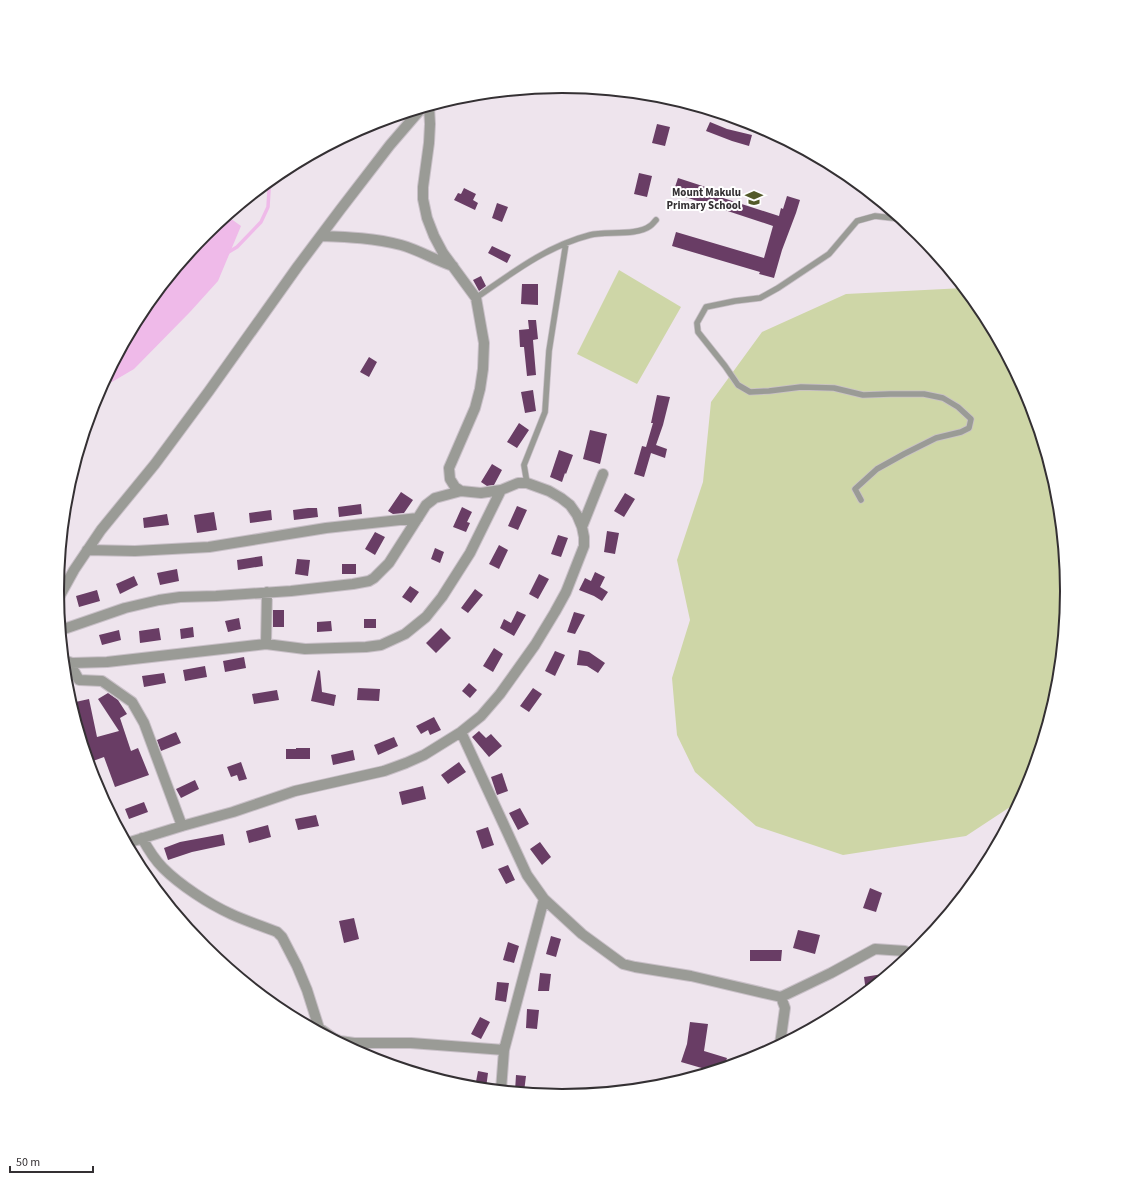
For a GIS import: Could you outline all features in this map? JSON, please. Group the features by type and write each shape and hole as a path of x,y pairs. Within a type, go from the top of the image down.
{"street":[{"path":"429,111 429,143 423,186 423,199 427,218 443,253 476,298 484,343 483,369 475,408 449,468 450,479 455,488 461,491"},
{"path":"64,589 87,550 101,530 155,464 205,397 298,266 390,145 416,115"},
{"path":"321,236 363,238 400,245 453,266"},
{"path":"582,527 603,474"},
{"path":"443,495 450,479"},
{"path":"65,628 125,608 159,600 180,597 268,592 353,584 369,581 389,563 430,501 443,495 461,491 496,494 518,483 526,483 549,492 561,498 570,505 577,515 582,527 584,546 566,592 556,612 535,645 500,694 481,716 461,732 424,755 406,763 384,770 295,791 234,812 132,841"},
{"path":"69,662 107,662 266,644 305,649 366,647 381,645 405,634 426,617 470,554 496,494"},
{"path":"87,550 134,551 209,547 326,528 418,518"},
{"path":"266,644 268,592"},
{"path":"70,667 79,680 102,681 132,702 144,723 182,826"},
{"path":"461,732 527,875 544,900 582,934 623,964 691,976 781,997 831,973 875,949 905,951"},
{"path":"142,838 163,868 187,888 231,914 277,932 282,937 304,981 318,1025"},
{"path":"501,1085 504,1050 544,900"},
{"path":"781,997 784,1008 781,1039"},
{"path":"353,1043 411,1043 504,1050"}],"lane":[{"path":"861,500 855,489 877,469 936,438 960,432 969,428 971,419 958,407 943,398 924,394 863,394 834,388 801,387 750,392 738,386 725,366 698,332 697,323 706,307 735,300 760,298 778,288 829,254 858,221 875,216 891,218"},
{"path":"476,298 531,260 566,243 591,234 641,231 650,226 656,220"},
{"path":"526,483 524,465 544,412 549,351 566,243"}],"green space":[{"path":"619,270 681,307 637,384 577,354"},
{"path":"957,288 976,314 1009,371 1034,431 1043,462 1056,526 1060,591 1056,656 1043,720 1034,751 1011,806 966,836 843,855 756,826 695,772 677,735 672,678 690,620 677,560 703,482 711,402 762,332 846,294"}],"shaded area":[{"path":"232,219 241,226 218,281 134,369 109,383 131,342 148,314 167,288 210,239"}],"building":[{"path":"710,122 727,129 752,135 749,146 706,131"},
{"path":"657,124 670,127 665,146 652,143"},
{"path":"639,173 652,176 647,197 634,194"},
{"path":"678,178 721,192 720,197 779,216 787,196 800,200 782,250 774,278 759,274 760,272 672,246 676,232 764,258 773,226 673,193"},
{"path":"464,188 476,194 473,200 478,203 475,210 454,200 458,193 461,194"},
{"path":"497,203 508,207 502,222 492,218"},
{"path":"492,246 511,255 507,263 488,253"},
{"path":"481,276 486,286 479,291 473,280"},
{"path":"522,284 538,284 538,305 521,304"},
{"path":"528,320 536,320 538,339 533,340 536,375 527,376 524,347 520,347 519,330 529,329"},
{"path":"369,357 377,362 369,377 360,372"},
{"path":"533,390 536,411 525,413 521,392"},
{"path":"657,395 670,397 656,445 667,449 665,458 651,453 644,477 634,474 642,446 646,447 653,423 651,423"},
{"path":"519,423 529,430 517,448 507,442"},
{"path":"590,430 607,434 600,464 583,459"},
{"path":"559,450 573,455 562,482 550,477"},
{"path":"492,464 502,470 494,485 487,486 481,482"},
{"path":"401,492 413,500 404,513 393,514 388,511"},
{"path":"625,493 635,499 624,517 614,511"},
{"path":"361,504 362,514 339,517 338,507"},
{"path":"517,506 527,510 518,530 508,526"},
{"path":"462,507 472,512 467,522 470,523 466,532 453,527"},
{"path":"317,508 318,517 294,520 293,510"},
{"path":"271,510 272,520 250,523 249,513"},
{"path":"214,512 217,530 197,533 194,515"},
{"path":"167,514 169,525 144,528 143,518"},
{"path":"607,531 619,533 615,554 604,552"},
{"path":"375,532 385,537 375,555 365,549"},
{"path":"558,535 568,538 561,557 551,554"},
{"path":"499,545 508,550 499,569 489,564"},
{"path":"435,548 444,552 440,563 431,559"},
{"path":"262,556 263,566 238,570 237,560"},
{"path":"297,559 310,560 308,576 295,574"},
{"path":"342,564 356,564 356,574 342,574"},
{"path":"177,569 179,581 160,585 157,573"},
{"path":"595,572 605,577 600,587 608,592 602,601 579,590 585,578 591,581"},
{"path":"539,574 549,579 538,599 529,594"},
{"path":"134,576 138,585 120,594 116,584"},
{"path":"410,586 419,592 411,603 402,597"},
{"path":"475,589 483,595 468,613 461,608"},
{"path":"97,590 100,601 79,607 76,596"},
{"path":"273,610 284,610 284,627 273,627"},
{"path":"517,611 526,615 514,636 500,628 504,619 511,623"},
{"path":"574,612 585,615 575,634 567,632"},
{"path":"239,618 241,629 228,632 225,621"},
{"path":"364,619 376,619 376,628 364,628"},
{"path":"331,621 332,631 317,632 317,622"},
{"path":"193,627 194,637 181,639 180,629"},
{"path":"159,628 161,640 140,643 139,631"},
{"path":"441,628 451,638 436,653 426,643"},
{"path":"119,630 121,640 102,645 99,635"},
{"path":"494,648 503,654 493,672 483,666"},
{"path":"579,650 589,652 605,663 598,673 587,666 577,665"},
{"path":"555,651 565,655 555,676 545,671"},
{"path":"244,657 246,668 225,672 223,661"},
{"path":"205,666 207,677 185,681 183,670"},
{"path":"318,670 320,671 322,692 336,695 334,706 311,701"},
{"path":"164,673 166,683 144,687 142,676"},
{"path":"469,683 477,690 470,698 462,691"},
{"path":"358,688 380,689 379,701 357,700"},
{"path":"533,688 542,694 529,712 520,706"},
{"path":"277,690 279,700 254,704 252,694"},
{"path":"108,693 118,700 127,714 120,718 131,751 138,748 149,775 115,787 104,757 94,761 77,702 89,699 97,737 119,731 98,699"},
{"path":"434,717 441,730 430,735 428,730 421,734 416,726"},
{"path":"479,731 486,738 491,734 502,746 489,757 472,737"},
{"path":"176,732 181,743 161,751 157,740"},
{"path":"394,737 398,746 378,755 374,745"},
{"path":"310,748 310,759 286,759 286,749"},
{"path":"353,750 355,760 333,765 331,755"},
{"path":"241,762 247,779 239,781 237,775 231,777 227,767"},
{"path":"459,762 466,772 448,784 441,775"},
{"path":"502,773 508,791 497,795 491,777"},
{"path":"195,780 199,789 181,798 176,789"},
{"path":"423,786 426,799 402,805 399,792"},
{"path":"144,802 148,812 129,819 125,809"},
{"path":"520,808 529,824 518,830 509,813"},
{"path":"316,815 319,826 298,830 295,819"},
{"path":"268,825 271,837 249,843 246,831"},
{"path":"488,827 494,845 482,849 476,831"},
{"path":"223,834 225,845 192,852 168,860 164,848 180,842"},
{"path":"540,842 551,857 542,865 530,849"},
{"path":"508,865 515,880 506,884 498,869"},
{"path":"870,888 882,893 876,912 863,908"},
{"path":"354,918 359,939 344,943 339,921"},
{"path":"798,930 820,935 815,954 793,948"},
{"path":"551,936 561,939 556,957 546,954"},
{"path":"508,942 519,946 514,963 503,960"},
{"path":"750,950 782,950 781,961 750,961"},
{"path":"540,973 551,974 549,991 538,991"},
{"path":"878,975 865,986 864,977"},
{"path":"497,982 509,983 506,1002 495,1000"},
{"path":"527,1009 539,1010 537,1029 526,1028"},
{"path":"480,1017 490,1022 481,1039 471,1034"},
{"path":"690,1022 708,1024 704,1051 727,1058 726,1062 703,1068 681,1062 687,1044"},
{"path":"478,1071 488,1073 487,1083 476,1081"},
{"path":"516,1075 526,1076 525,1088 515,1087"}],"waterway":[{"path":"227,253 237,247 261,222 268,207 269,189"}],"place":[{"name":"Mount Makulu Primary School","path":"754,198"}]}
